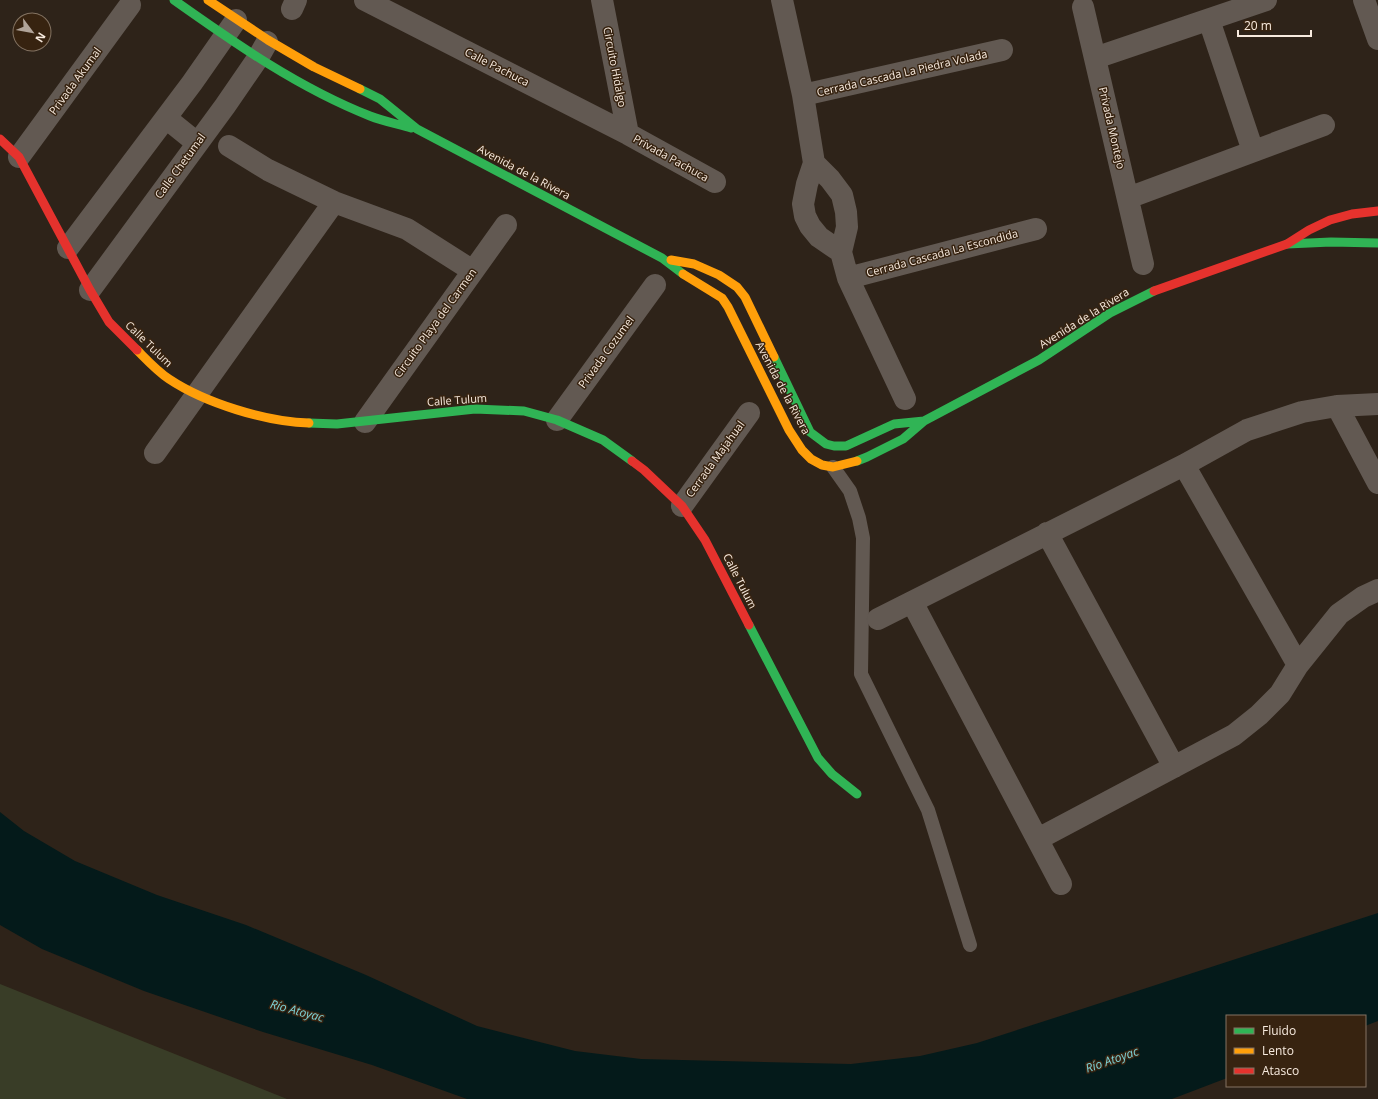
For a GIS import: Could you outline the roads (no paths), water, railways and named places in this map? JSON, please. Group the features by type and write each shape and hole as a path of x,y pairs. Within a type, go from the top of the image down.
{"street":[{"name":"Avenida de la Rivera","path":"174,0 231,27 263,49 298,82 371,117 417,129"},
{"name":"Avenida de la Rivera","path":"208,0 231,27 263,49 314,67 380,99 417,129 662,258 687,277 722,298 728,307 788,430 802,450 811,459 822,465 833,467 867,457 903,439 924,421 1039,360 1110,314 1146,294 1287,244 1322,222 1354,213 1378,211"},
{"name":"Calle Pachuca","path":"365,0 628,134"},
{"name":"Circuito Hidalgo","path":"602,0 628,134"},
{"path":"782,0 803,96 814,164 806,184 803,204 805,216 810,226 819,237 841,252"},
{"path":"1095,58 1266,0"},
{"path":"1364,0 1378,39"},
{"name":"Privada Akumal","path":"19,157 130,5"},
{"name":"Privada Montejo","path":"1083,7 1143,264"},
{"path":"1209,20 1253,152"},
{"path":"68,248 166,118 231,27"},
{"name":"Calle Chetumal","path":"90,290 197,143 263,49"},
{"name":"Cerrada Cascada La Piedra Volada","path":"803,96 1002,50"},
{"path":"166,118 197,143"},
{"path":"1128,198 1324,125"},
{"name":"Privada Pachuca","path":"628,134 715,182"},
{"name":"Calle Tulum","path":"0,139 19,157 90,290 109,322 168,378 197,394 245,412 292,423 337,424 365,422 475,409 524,411 557,420 603,440 644,470 682,506 705,540 818,758 832,774 857,794"},
{"path":"230,146 268,170 334,202 407,229 473,271"},
{"path":"814,164 830,179 842,196 846,212 847,227 841,252 848,278 905,399"},
{"path":"155,453 334,202"},
{"name":"Circuito Playa del Carmen","path":"365,422 506,226"},
{"name":"Cerrada Cascada La Escondida","path":"848,278 1036,229"},
{"name":"Avenida de la Rivera","path":"1287,244 1331,242 1378,243"},
{"name":"Avenida de la Rivera","path":"662,258 694,264 719,275 737,287 745,297 810,432 820,442 838,447 846,446 894,424 924,421"},
{"name":"Privada Cozumel","path":"557,420 655,285"},
{"path":"878,619 1184,465 1247,430 1302,412 1337,406 1378,404"},
{"path":"1337,406 1378,484"},
{"name":"Cerrada Majahual","path":"682,506 749,413"},
{"path":"1184,465 1298,666"},
{"path":"1048,533 1174,767"},
{"path":"1038,839 1234,735 1259,715 1280,694 1298,666 1339,614 1378,590"},
{"path":"912,602 1062,884"}],"lane":[{"path":"833,467 850,491 859,518 863,538 861,674 928,810 970,945"}],"water":[{"name":"Río Atoyac","path":"0,812 24,831 75,861 157,895 246,925 366,975 477,1026 575,1051 641,1059 851,1064 920,1056 977,1043 1378,913 1378,1021 1366,1026 1366,1015 1226,1015 1226,1078 1172,1099 467,1099 372,1065 263,1032 144,991 42,949 0,925"}]}
